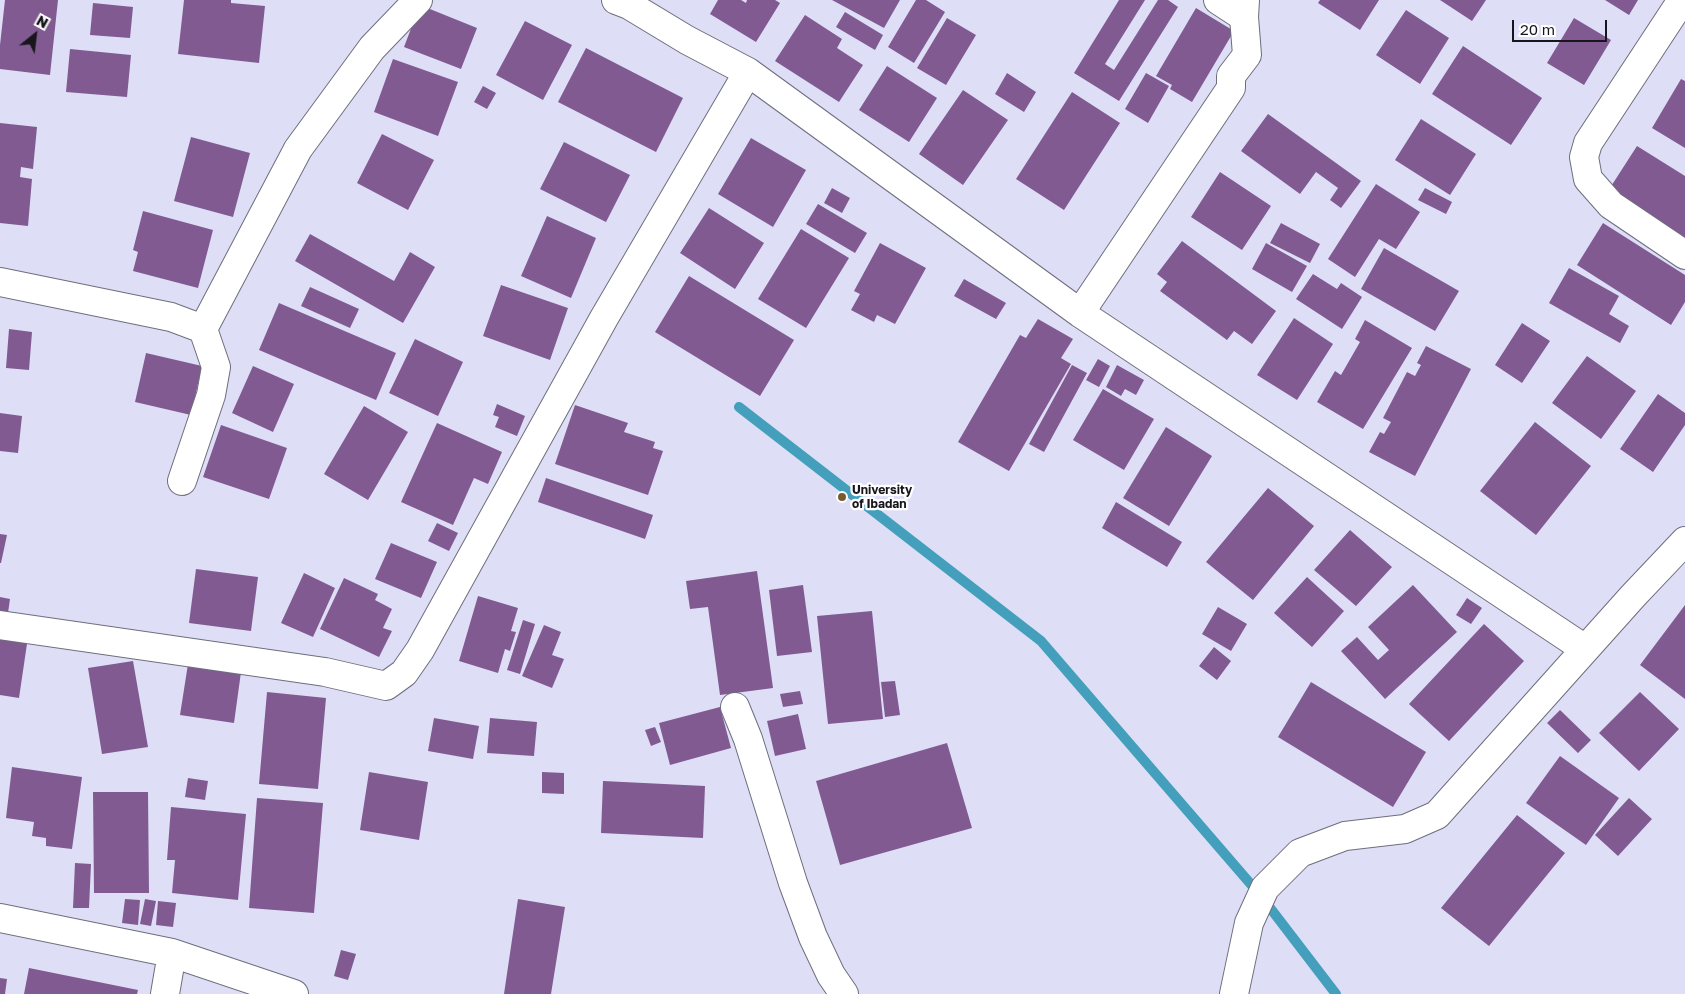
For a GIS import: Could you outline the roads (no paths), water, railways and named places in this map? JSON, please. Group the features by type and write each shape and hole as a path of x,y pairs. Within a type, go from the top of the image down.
{"street":[{"path":"182,482 211,395 216,367 203,329 298,149 372,48 418,0"},
{"path":"616,0 629,5 687,40 748,72 1080,313 1585,649"},
{"path":"1080,313 1231,88 1231,76 1247,55 1244,9 1218,0"},
{"path":"1682,0 1588,143 1584,157 1588,178 1611,205 1685,255"},
{"path":"0,625 325,672 386,686 404,674 420,650 604,318 748,72"},
{"path":"0,282 171,317 203,329"},
{"path":"1234,994 1249,923 1265,888 1300,853 1345,836 1405,829 1437,815 1585,649 1685,541"},
{"path":"735,707 748,739 793,883 813,937 831,975 844,994"},
{"path":"0,918 172,953 294,994"},
{"path":"165,994 172,953"}],"waterway":[{"path":"739,407 1041,641 1261,896 1336,994"}],"place":[{"name":"University of Ibadan","path":"842,497"}]}
